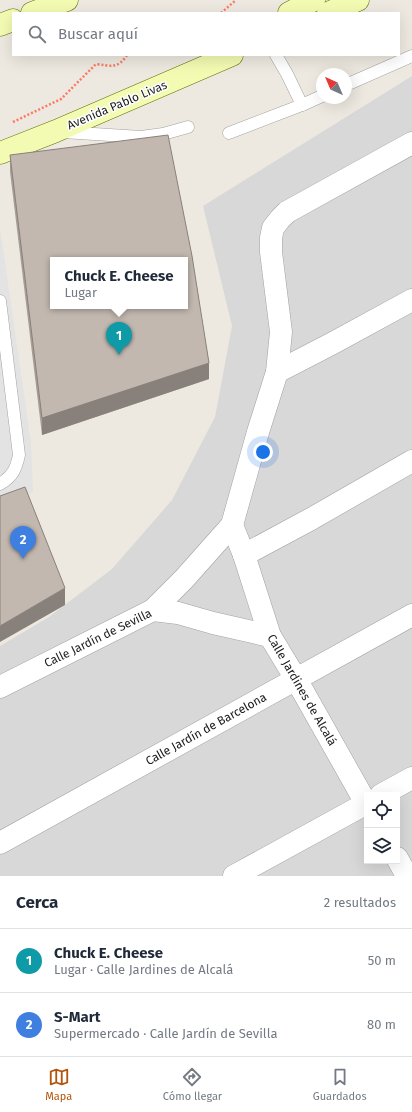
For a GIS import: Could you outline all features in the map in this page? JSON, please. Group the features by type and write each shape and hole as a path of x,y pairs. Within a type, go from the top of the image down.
{"main road":[{"path":"35,12 67,0"},
{"path":"291,12 314,0"},
{"path":"330,12 358,0"},
{"path":"0,25 12,20"},
{"path":"154,89 196,56"},
{"name":"Avenida Pablo Livas","path":"0,153 56,132 230,56"}],"street":[{"path":"153,610 184,579 232,525 258,432 277,372 281,332 271,252 271,238 274,228 287,212 412,143"},
{"path":"277,372 412,300"},
{"path":"244,555 311,519 412,461"},
{"name":"Calle Jardines de Alcalá","path":"232,525 244,555 270,636 365,792"},
{"name":"Calle Jardín de Sevilla","path":"0,687 153,610 178,613 213,623 270,636"},
{"name":"Calle Jardín de Barcelona","path":"0,843 412,615"},
{"path":"386,792 412,778"},
{"path":"234,876 364,804"},
{"path":"400,863 407,876"}],"lane":[{"path":"277,56 302,105"},
{"path":"352,82 412,56"},
{"path":"229,133 316,99"},
{"path":"56,132 141,137 163,134 188,127"},
{"path":"0,301 19,455 16,468 8,479 0,484"}],"path":[{"path":"222,12 236,0"},
{"path":"7,125 60,99 96,64 113,67 123,61 126,56"}],"shaded area":[{"path":"412,76 412,876 0,876 0,646 49,617 112,569 172,500 215,417 232,326 203,206"},
{"path":"0,228 31,442 33,492 0,505"}],"building":[{"path":"168,135 192,256 209,363 42,418 10,155"},
{"path":"25,487 65,588 0,626 0,496"}],"place":[{"name":"Chuck E. Cheese","path":"119,355"},
{"name":"S-Mart","path":"23,559"}]}
